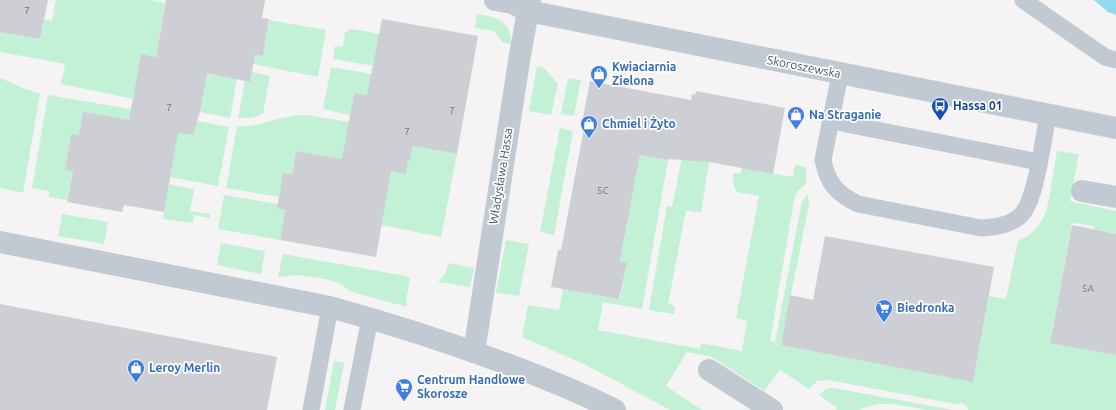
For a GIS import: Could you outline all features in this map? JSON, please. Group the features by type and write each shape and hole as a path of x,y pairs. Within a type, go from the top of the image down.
{"street":[{"name":"Skoroszewska","path":"495,0 529,6 840,74 1116,128"},
{"name":"Władysława Hassa","path":"474,352 529,6"},
{"path":"1082,191 1116,197"},
{"path":"0,242 330,307 370,318 474,352 568,387 615,410"},
{"path":"710,370 772,410"}],"lane":[{"path":"1023,0 1105,57 1116,60"},
{"path":"840,74 823,160 830,182 837,191 846,198 858,204 981,228 999,227 1011,223 1027,208 1034,190 1048,115"},
{"path":"831,121 1039,162"},
{"path":"311,410 330,307"},
{"path":"352,410 370,318"}],"green space":[{"path":"56,0 149,0 165,3 156,57 141,54 139,100 61,84 65,64 0,52 0,32 40,39 44,20 52,21"},
{"path":"477,14 496,19 506,25 511,36 511,44 502,42 494,31 475,28"},
{"path":"269,20 326,30 318,77 253,64 255,55 263,56"},
{"path":"351,29 380,34 374,66 333,59 335,46 343,47 345,32"},
{"path":"207,63 237,79 230,118 200,112"},
{"path":"537,66 544,68 558,84 551,115 529,111"},
{"path":"331,67 372,74 369,96 354,93 350,115 323,109"},
{"path":"252,72 270,76 263,114 252,118 238,118 245,81 250,81"},
{"path":"0,78 40,94 23,193 0,188"},
{"path":"568,78 581,80 574,116 561,114"},
{"path":"48,95 137,110 135,121 79,136 71,135 65,170 73,171 67,200 49,197 49,191 32,188"},
{"path":"299,115 355,123 346,139 342,159 296,151 292,174 283,173 279,197 226,188 237,127 245,127"},
{"path":"198,121 229,127 218,186 170,177 176,143 172,132 193,135 195,122 197,123"},
{"path":"560,128 573,131 554,235 540,232"},
{"path":"413,146 457,154 441,237 381,225 389,182 385,170 406,174 408,161 410,161"},
{"path":"1057,151 1079,154 1070,201 1116,211 1116,234 1093,229 1094,226 1072,223 1050,342 1116,355 1116,410 968,410 962,403 955,404 829,380 817,381 809,389 780,370 764,391 712,357 687,352 666,386 702,410 670,410 586,365 522,337 528,305 559,310 563,289 620,299 627,263 620,261 640,155 668,160 642,309 603,302 598,330 700,349 701,343 742,351 747,321 736,318 759,196 737,192 734,187 733,173 740,174 742,168 793,177 795,165 806,167 806,184 797,192 794,200 770,341 775,342 802,201 808,194 809,204 781,345 973,381 989,296 1006,299 1018,241 1033,232 1038,226 1048,205"},
{"path":"682,157 709,162 701,213 686,210 668,304 675,306 674,314 649,310 667,206 672,207"},
{"path":"168,184 194,189 190,211 210,214 210,218 194,215 193,223 163,219"},
{"path":"224,195 278,204 278,208 285,210 280,240 218,229"},
{"path":"62,214 108,222 104,244 58,236"},
{"path":"506,240 529,244 519,296 496,293"},
{"path":"221,243 265,251 261,274 217,265"},
{"path":"283,254 406,276 410,279 406,301 407,307 352,292 339,283 325,279 298,275 278,277"},
{"path":"449,263 474,268 470,287 438,282 445,274"},
{"path":"334,361 344,363 335,410 325,410"},
{"path":"830,388 953,410 928,410 892,404 879,404 859,410 836,410 837,408 819,395 826,389"}],"water":[{"path":"1094,0 1116,0 1116,15 1108,12"}],"building":[{"path":"0,0 48,0 40,39 0,32"},
{"path":"166,0 265,0 262,18 269,19 263,56 255,55 250,82 207,73 200,112 193,135 178,133 164,212 124,205 122,212 67,202 73,171 65,170 71,134 79,136 83,112 129,120 141,54 156,57"},
{"path":"382,19 478,36 457,154 413,146 410,161 408,161 406,174 391,171 376,257 280,240 285,210 277,208 283,173 292,174 296,151 342,159 354,93 367,95"},
{"path":"590,81 691,100 692,94 695,95 696,91 785,108 773,174 709,162 668,160 640,155 620,261 627,263 619,299 551,287 558,250 561,250 586,118 583,118"},
{"path":"1072,225 1116,234 1116,355 1050,343"},
{"name":"Biedronka","path":"825,236 994,267 973,382 781,345 790,295 813,300"},
{"name":"Leroy Merlin","path":"0,304 277,357 267,410 0,410"}],"place":[{"name":"Kwiaciarnia Zielona","path":"599,89"},
{"name":"Hassa 01","path":"940,121"},
{"name":"Na Straganie","path":"796,130"},
{"name":"Chmiel i Żyto","path":"589,139"},
{"name":"Biedronka","path":"884,323"},
{"name":"Leroy Merlin","path":"136,383"},
{"name":"Centrum Handlowe Skorosze","path":"404,402"}]}
